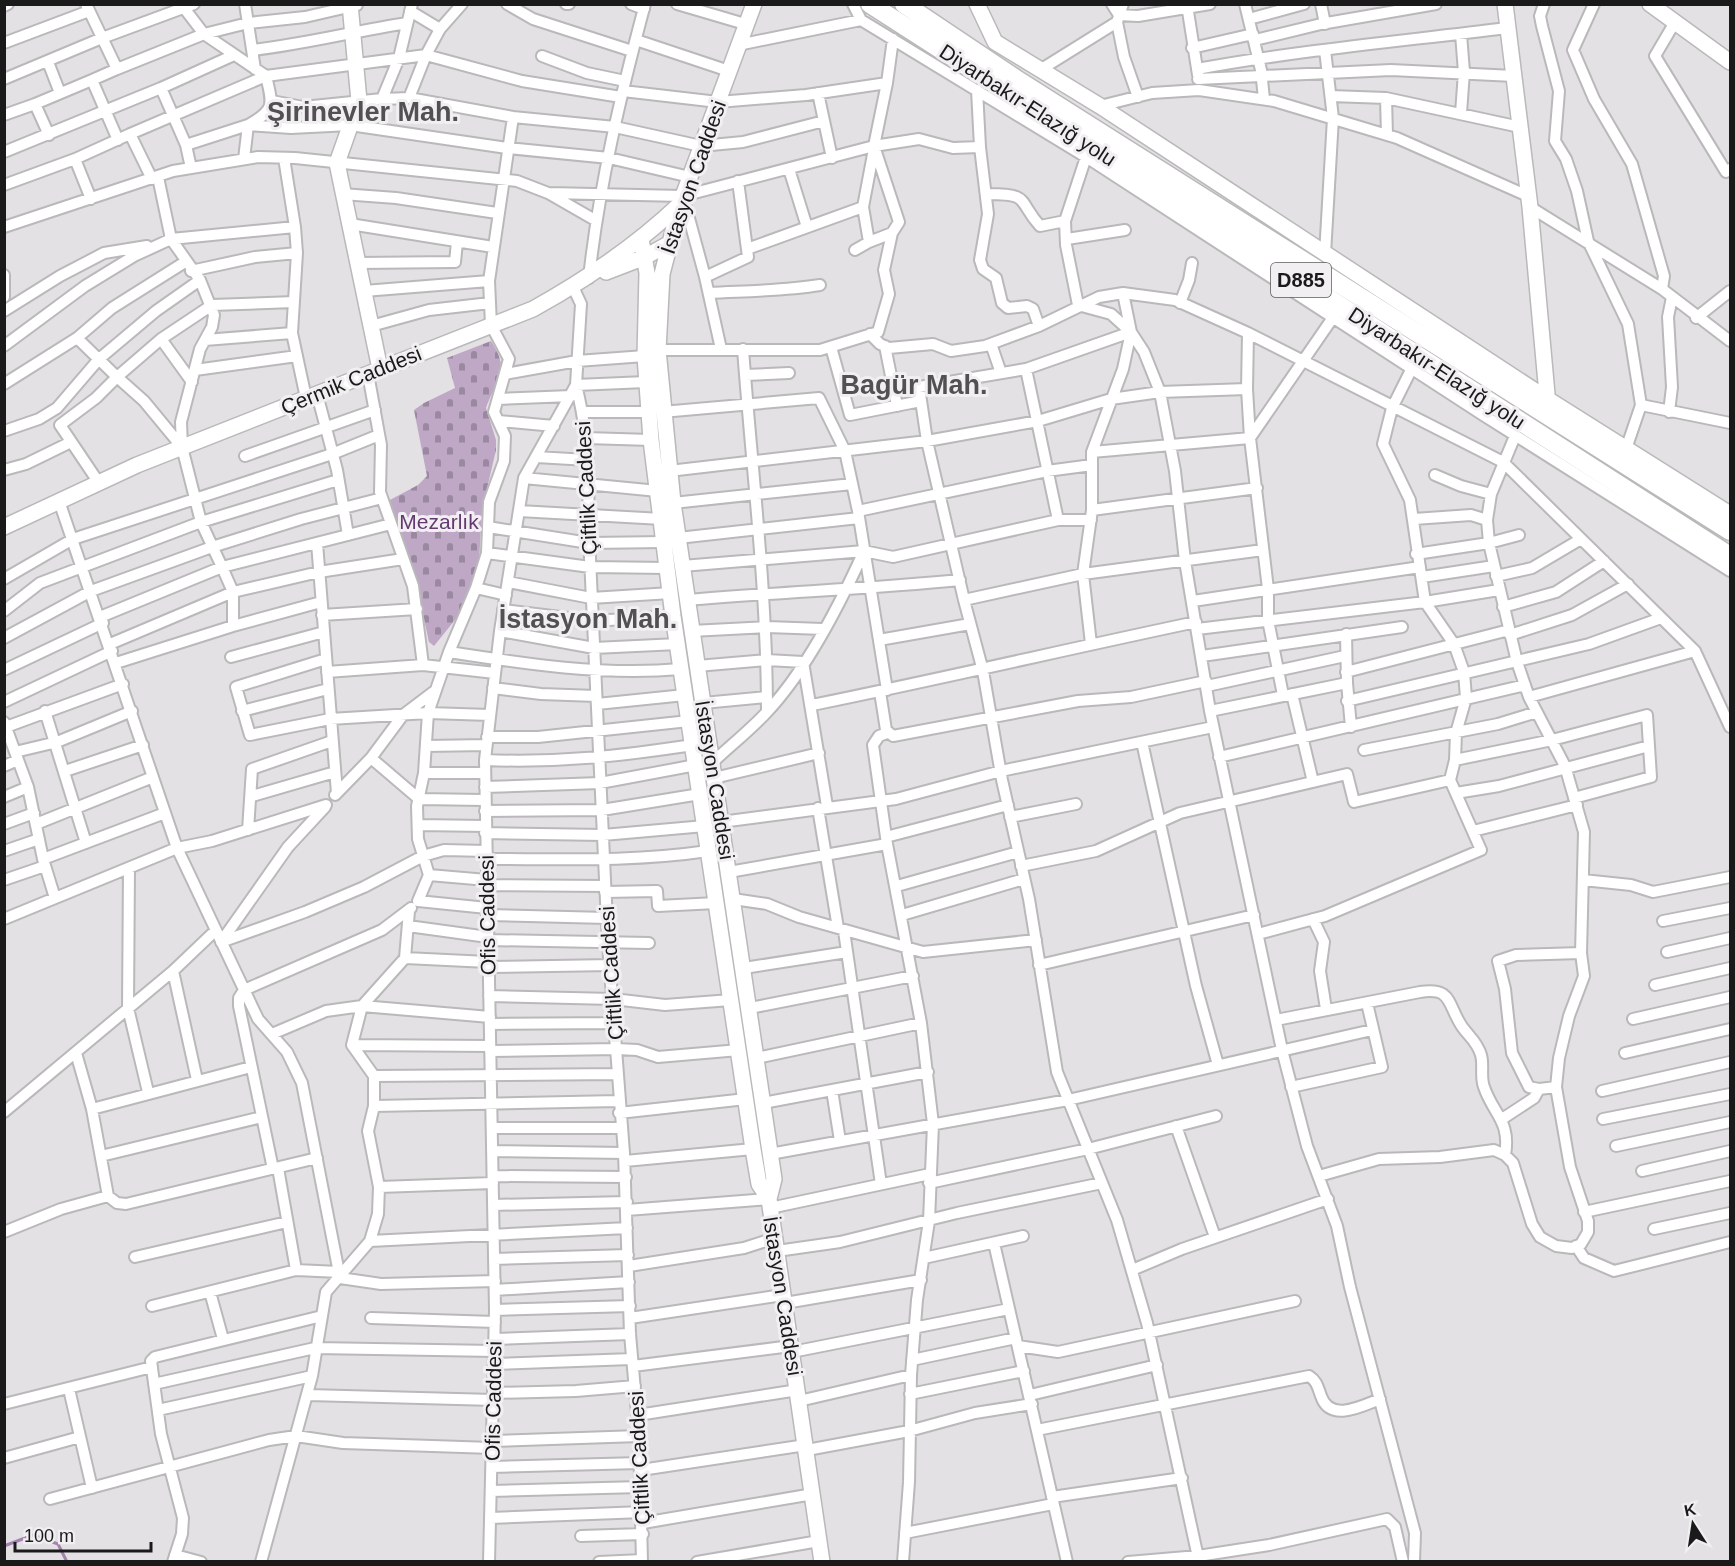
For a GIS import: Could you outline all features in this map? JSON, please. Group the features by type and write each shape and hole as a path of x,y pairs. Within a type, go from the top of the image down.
{"highway":[{"name":"Diyarbakır-Elazığ yolu","path":"904,4 1016,79 1547,407 1731,531"},
{"name":"Diyarbakır-Elazığ yolu","path":"866,12 1535,432 1706,548 1731,556"}],"main road":[{"path":"977,4 994,42 1100,106 1325,254 1547,407 1626,449 1731,514"},
{"path":"1505,4 1529,201 1547,407 1535,432"},
{"path":"1650,4 1731,62"},
{"path":"352,5 359,101 337,163 364,291 374,371"},
{"name":"İstasyon Caddesi","path":"753,6 682,200 659,291 651,353 655,412 669,471 673,503 671,540 675,567 687,600 750,1008 774,1179 770,1203 822,1562"},
{"name":"Çermik Caddesi","path":"4,526 182,447 533,309 589,278 641,240 682,200"},
{"path":"641,240 645,257 651,353 646,382 655,412 651,441 662,519 671,540"},
{"path":"589,278 645,257 670,243"},
{"path":"675,567 670,593 708,851 759,1184 770,1203"}],"street":[{"path":"4,79 182,6 194,4"},
{"path":"245,4 255,69"},
{"path":"409,98 426,55 440,29 462,4"},
{"path":"507,4 533,19 632,51"},
{"path":"589,278 595,220 632,51 645,7 631,4"},
{"path":"676,4 746,24"},
{"path":"853,4 866,12 893,39 1086,157 1334,316 1515,436 1706,548 1731,570"},
{"path":"1112,4 1120,14 1124,57 1138,97"},
{"path":"1040,70 1120,14 1138,16 1210,4"},
{"path":"1245,4 1259,58 1264,99"},
{"path":"1249,19 1304,4"},
{"path":"1321,4 1325,24"},
{"path":"1192,48 1436,4"},
{"path":"1544,4 1540,16 1559,91 1554,135 1557,148 1566,159 1577,191 1588,241 1628,324 1641,405 1626,449"},
{"path":"1594,4 1573,50 1601,112 1632,164 1664,276 1662,290"},
{"path":"4,115 204,34 248,23 305,17 352,5"},
{"path":"4,44 88,6 117,69"},
{"path":"182,6 204,34 266,76 272,101 266,115 248,125 186,145"},
{"path":"1187,7 1199,90"},
{"path":"382,99 399,58 411,8 440,29"},
{"path":"738,45 866,12"},
{"path":"1675,22 1655,56 1726,172 1731,170"},
{"path":"253,50 308,43 353,31 407,23"},
{"path":"1198,74 1259,58 1405,38 1507,28"},
{"path":"1461,34 1464,72 1461,113"},
{"path":"869,242 862,207 887,83 893,39"},
{"path":"636,40 729,71"},
{"path":"1325,50 1333,118 1325,254"},
{"path":"4,152 106,111 234,55"},
{"path":"4,185 75,159 266,76 357,62 426,55 522,81 623,90 718,102 818,93 887,83"},
{"path":"542,56 623,90"},
{"path":"48,62 60,93"},
{"path":"1198,74 1464,72 1514,76"},
{"path":"92,80 118,140"},
{"path":"160,88 186,145 191,168"},
{"path":"977,90 980,147 988,194 988,214 980,260 983,269 996,278 1002,303 1008,308 1027,306 1033,309 1039,326"},
{"path":"1100,106 1152,93 1199,90 1264,99 1387,135 1529,201 1662,290 1696,318 1731,341"},
{"path":"818,93 832,158"},
{"path":"1331,96 1386,98 1520,127"},
{"path":"272,101 303,107 409,98 513,117 615,127 701,146 743,142 824,122"},
{"path":"1386,98 1387,135"},
{"path":"35,104 49,135"},
{"path":"296,1270 238,1002 244,990 382,930 409,911 418,901 429,875 418,839 419,799 424,773 428,713 487,553 489,502 504,461 505,436 494,412 509,359 491,325 489,281 502,178 513,117"},
{"path":"248,125 291,128 350,125 507,148 609,159 690,177"},
{"path":"244,159 248,125"},
{"path":"130,134 155,178 171,239 200,280 212,305 214,315 212,327 195,370 181,422 182,447 201,522 233,592 233,626"},
{"path":"548,193 601,192 682,200 738,181 874,146 919,139 953,148 980,147"},
{"path":"505,374 577,361 651,353 720,349 820,350 878,332 889,294 884,270 892,233 898,222 874,146"},
{"path":"1078,305 1065,221 1086,157"},
{"path":"284,158 297,253 292,333 297,356 311,396 326,429 348,535"},
{"path":"4,227 191,168 244,159 284,158 502,178 548,193 595,220"},
{"path":"75,159 91,200"},
{"path":"789,169 807,227"},
{"path":"705,277 748,257 738,181"},
{"path":"342,194 396,198 497,213"},
{"path":"988,194 1013,194 1027,204 1040,226 1065,221"},
{"path":"682,200 705,277 720,349"},
{"path":"747,249 862,207"},
{"path":"350,224 493,247"},
{"path":"4,346 85,286 134,256 171,239 295,227"},
{"path":"1067,239 1125,230"},
{"path":"855,250 892,233"},
{"path":"358,263 455,262 457,242"},
{"path":"4,311 60,276 104,253 159,245"},
{"path":"4,384 76,338 112,308 188,266 297,253"},
{"path":"1180,303 1189,280 1192,263"},
{"path":"4,275 4,297"},
{"path":"4,431 39,419 57,408 99,359 156,311 200,280"},
{"path":"364,291 489,281"},
{"path":"709,293 771,289 784,291 820,285"},
{"name":"Ofis Caddesi","path":"489,1562 495,1286 485,760 496,659 524,478 576,385 581,304 573,287"},
{"path":"1696,318 1731,291"},
{"path":"885,346 933,344 951,351 991,344 1039,326 1078,305 1099,297 1123,293 1180,303 1248,333 1392,408 1503,462 1695,651 1731,727"},
{"path":"1091,644 1083,574 1091,515 1092,452 1123,369 1131,332 1123,293"},
{"path":"1669,412 1672,387 1668,317 1672,297"},
{"path":"99,483 60,425 96,399 117,376 161,339 212,305 294,302"},
{"path":"370,326 429,310 490,303"},
{"path":"1078,305 1111,314 1131,332 1144,352 1160,392 1170,444 1185,561 1210,711 1231,801 1282,1050 1318,1176 1337,1226 1415,1533 1414,1562"},
{"path":"1250,438 1334,316"},
{"path":"1131,332 1026,369 919,387 927,441 983,671 1000,771 1036,940 1057,1072 1117,1220 1132,1270 1157,1365 1199,1558"},
{"path":"205,340 292,333"},
{"path":"1248,333 1247,389 1250,438 1268,589 1268,620 1277,670 1304,737 1313,782"},
{"path":"870,334 885,346 897,406"},
{"path":"76,338 144,401 182,447"},
{"path":"161,339 192,382"},
{"path":"991,344 1001,373"},
{"path":"831,347 850,415 921,401"},
{"path":"743,349 763,559 767,627 767,712"},
{"path":"195,370 297,356"},
{"path":"1258,934 1313,919 1481,850 1450,780 1455,760 1456,733 1466,698 1464,672 1454,644 1425,602 1416,554 1414,519 1410,500 1383,444 1392,408 1412,368"},
{"path":"1026,369 1058,520"},
{"path":"374,371 382,498 413,586 423,665"},
{"path":"745,375 789,373"},
{"path":"576,385 646,382"},
{"name":"Çiftlik Caddesi","path":"576,385 583,412 588,460 591,598 606,918 616,1023 619,1107 625,1157 630,1334 638,1415 643,1523 642,1561"},
{"path":"669,471 753,459 927,441 1038,421 1111,399 1160,392 1247,389"},
{"path":"498,399 571,396"},
{"path":"583,412 655,412 819,398 845,451 852,484 879,640 887,733"},
{"path":"1641,405 1731,423"},
{"path":"245,456 375,410"},
{"path":"499,421 554,426"},
{"path":"4,579 73,539 332,454 379,435"},
{"path":"1318,1176 1379,1159 1440,1157 1488,1150 1505,1155 1513,1163 1537,1233 1556,1246 1576,1246 1588,1233 1570,1167 1556,1087 1559,1058 1569,1016 1584,976 1581,953 1584,832 1565,766 1530,697 1517,662 1489,543 1487,520 1491,494 1515,436"},
{"path":"586,438 651,441"},
{"path":"1092,452 1250,438"},
{"path":"4,470 26,464 71,442"},
{"path":"536,457 588,460"},
{"path":"488,527 589,543 671,540 858,514 1047,471 1092,465"},
{"path":"1435,475 1461,486 1491,494"},
{"path":"524,478 658,490"},
{"path":"4,611 40,583 82,566 201,522 338,480"},
{"path":"673,503 852,484"},
{"path":"487,553 590,567 675,567 864,551 893,557 1058,520 1178,498 1257,488"},
{"path":"4,638 91,591 212,548 382,498"},
{"path":"59,501 102,620 177,848 258,1018 287,1052 302,1083 339,1275"},
{"path":"519,511 662,519"},
{"path":"1414,519 1471,515 1487,520"},
{"path":"4,670 102,620 222,567 391,524"},
{"path":"1416,554 1489,543 1519,534"},
{"path":"1192,600 1421,572 1532,568 1581,538"},
{"path":"316,543 337,793"},
{"path":"964,600 1083,574 1263,550"},
{"path":"713,771 767,712 803,662 847,589 864,551"},
{"path":"4,702 111,647 233,592 319,572 403,559"},
{"path":"1503,607 1556,592 1604,561"},
{"path":"687,600 765,593 871,589 960,580"},
{"path":"508,582 591,598 670,593"},
{"path":"1210,711 1287,695 1454,644 1572,615 1628,584"},
{"path":"476,588 506,595"},
{"path":"812,705 983,671 1091,644 1197,625 1268,620 1425,602 1499,590"},
{"path":"116,663 233,626 321,602"},
{"path":"322,615 417,609"},
{"path":"503,610 593,621 673,616"},
{"path":"1347,701 1589,644 1661,618"},
{"path":"879,640 970,624"},
{"path":"692,631 767,627 823,629"},
{"path":"1202,656 1402,627"},
{"path":"500,631 594,648 678,644"},
{"path":"231,657 324,632"},
{"path":"1346,634 1347,701 1351,727"},
{"path":"1530,697 1695,651"},
{"path":"449,652 595,671 644,672 681,669"},
{"path":"903,1562 912,1360 929,1221 933,1124 921,1023 897,886 886,841 873,745 879,736 887,733 893,736 1078,701 1131,697 1345,657"},
{"path":"326,659 236,687 250,735 330,719 428,713 490,715"},
{"path":"697,666 767,660 803,662"},
{"path":"803,662 819,753 826,856 847,952 881,1184"},
{"path":"327,672 423,665 495,673"},
{"path":"56,898 44,862 28,788 6,730 45,711 123,684"},
{"path":"1220,757 1525,685"},
{"path":"493,688 596,700 685,695"},
{"path":"242,711 328,689"},
{"path":"221,942 288,847 371,758 402,715 436,689"},
{"path":"703,703 767,697"},
{"path":"45,711 57,742 86,843"},
{"path":"4,766 16,756 132,711"},
{"path":"1364,750 1498,724 1537,712"},
{"path":"1455,760 1552,740 1647,715 1651,777 1576,802 1473,831"},
{"path":"426,746 598,732 689,721"},
{"path":"721,822 822,807 882,801 1000,771 1214,727"},
{"path":"248,830 252,796 252,768 332,741"},
{"path":"1142,742 1196,986 1218,1065"},
{"path":"65,771 143,745"},
{"path":"485,760 548,762 599,759 693,745"},
{"path":"1456,794 1499,786 1565,766 1649,746"},
{"path":"713,771 819,753"},
{"path":"371,758 419,799 485,805 602,810 700,794"},
{"path":"485,787 600,783 696,765"},
{"path":"252,796 335,772"},
{"path":"424,773 485,773"},
{"path":"1022,866 1096,850 1160,820 1347,774 1354,802 1450,780"},
{"path":"4,824 75,809 153,777"},
{"path":"4,797 28,788"},
{"path":"1010,817 1076,804"},
{"path":"4,919 177,848 248,830 326,805"},
{"path":"729,872 826,856 1008,805"},
{"path":"4,880 86,843 165,813"},
{"path":"418,825 603,835 705,826"},
{"path":"4,851 39,840"},
{"path":"221,942 305,912 364,887 423,856 444,850 486,855 604,861 655,859 708,851"},
{"path":"897,886 1018,852"},
{"path":"129,868 128,1008 148,1092"},
{"path":"429,875 487,882 657,891 658,906 716,903"},
{"path":"1583,880 1631,885 1653,891 1731,877"},
{"path":"902,915 1024,879"},
{"path":"733,899 767,904 841,929 923,952 1036,940"},
{"path":"418,901 487,911 606,918"},
{"path":"1663,921 1731,908"},
{"path":"261,1562 308,1395 326,1292 370,1241 378,1214 379,1187 368,1131 374,1106 374,1077 352,1045 362,1006 405,958 409,911"},
{"path":"1039,965 1254,915"},
{"path":"1313,919 1324,942 1320,971 1326,1009"},
{"path":"408,926 488,938 608,944 649,943"},
{"path":"4,1112 173,971 216,930"},
{"path":"1667,952 1731,938"},
{"path":"744,968 847,952"},
{"path":"1556,1087 1539,1089 1529,1087 1512,1053 1505,990 1498,961 1516,956 1581,953"},
{"path":"405,958 488,965 611,965"},
{"path":"1655,985 1731,968"},
{"path":"173,971 197,1080"},
{"path":"750,1008 913,976"},
{"path":"1276,1020 1434,990 1445,994 1461,1025 1474,1039 1482,1057 1483,1085 1502,1119 1508,1142 1505,1155"},
{"path":"489,996 613,999 665,1005 731,1000"},
{"path":"1633,1019 1731,997"},
{"path":"1291,1087 1382,1067 1367,1003"},
{"path":"272,1034 326,1011 362,1006 490,1020 616,1023"},
{"path":"757,1058 921,1023"},
{"path":"1625,1053 1731,1029"},
{"path":"770,1154 1068,1100 1372,1030"},
{"path":"352,1045 490,1049 617,1049 637,1050 658,1057 739,1050"},
{"path":"76,1053 92,1109 108,1196 117,1203 126,1204 317,1158"},
{"path":"1602,1091 1731,1062"},
{"path":"92,1109 148,1092 251,1067"},
{"path":"763,1103 928,1072"},
{"path":"374,1077 617,1074"},
{"path":"1502,1119 1534,1098 1539,1089"},
{"path":"832,1090 840,1141"},
{"path":"1603,1119 1731,1094"},
{"path":"374,1106 491,1103 619,1107 746,1099"},
{"path":"493,1205 627,1206 770,1203 881,1184 929,1179 1088,1149 1216,1116"},
{"path":"101,1156 262,1117"},
{"path":"1616,1146 1731,1122"},
{"path":"1176,1126 1215,1237"},
{"path":"492,1128 621,1128"},
{"path":"492,1151 625,1157 753,1149"},
{"path":"1642,1171 1688,1163 1731,1151"},
{"path":"379,1187 493,1180 626,1177"},
{"path":"1584,1212 1731,1180"},
{"path":"494,1259 629,1261 776,1245 840,1242 1102,1183"},
{"path":"4,1232 61,1209 108,1196"},
{"path":"1132,1270 1215,1237 1328,1199"},
{"path":"1654,1228 1731,1213"},
{"path":"135,1257 287,1222"},
{"path":"370,1241 627,1228"},
{"path":"924,1258 1023,1236"},
{"path":"1576,1246 1584,1258 1614,1271 1731,1242"},
{"path":"994,1243 1067,1562"},
{"path":"152,1306 296,1270 339,1275 381,1284 495,1286 630,1282"},
{"path":"630,1318 921,1280"},
{"path":"210,1292 223,1339"},
{"path":"912,1360 1017,1342 1053,1352 1295,1301"},
{"path":"495,1310 630,1306"},
{"path":"495,1364 633,1362 791,1349 1009,1309"},
{"path":"201,1562 174,1558 182,1534 183,1518 169,1467 151,1360 223,1339 322,1316"},
{"path":"371,1318 495,1322"},
{"path":"495,1339 630,1334"},
{"path":"154,1384 315,1348 495,1351"},
{"path":"492,1467 640,1466 806,1447 909,1431 1157,1365"},
{"path":"4,1404 152,1367"},
{"path":"910,1394 1024,1371"},
{"path":"638,1415 798,1395 911,1375"},
{"path":"158,1410 312,1376"},
{"path":"1037,1430 1309,1376 1316,1382 1325,1405 1333,1410 1354,1409 1380,1399"},
{"path":"308,1395 494,1396 635,1386"},
{"path":"69,1389 92,1488"},
{"path":"50,1499 269,1440 296,1436 343,1443 492,1444 639,1436"},
{"path":"4,1458 80,1437"},
{"path":"905,1533 1053,1501 1182,1478"},
{"path":"491,1491 641,1487"},
{"path":"581,1536 813,1494"},
{"path":"490,1518 643,1523"},
{"path":"1128,1562 1199,1558 1387,1519 1395,1527 1403,1562"},
{"path":"697,1562 819,1541"},
{"path":"599,1562 642,1561"}],"green space":[{"name":"Mezarlık","path":"491,341 500,360 501,368 486,408 496,440 496,450 482,510 479,562 463,610 434,646 429,642 416,582 388,501 418,485 427,476 414,410 455,388 447,358"}],"waterway":[{"path":"4,1546 33,1535 58,1544 67,1562"}],"district":[{"name":"Şirinevler Mah.","path":"363,112"},
{"name":"Bagür Mah.","path":"914,385"},
{"name":"İstasyon Mah.","path":"588,619"}]}
